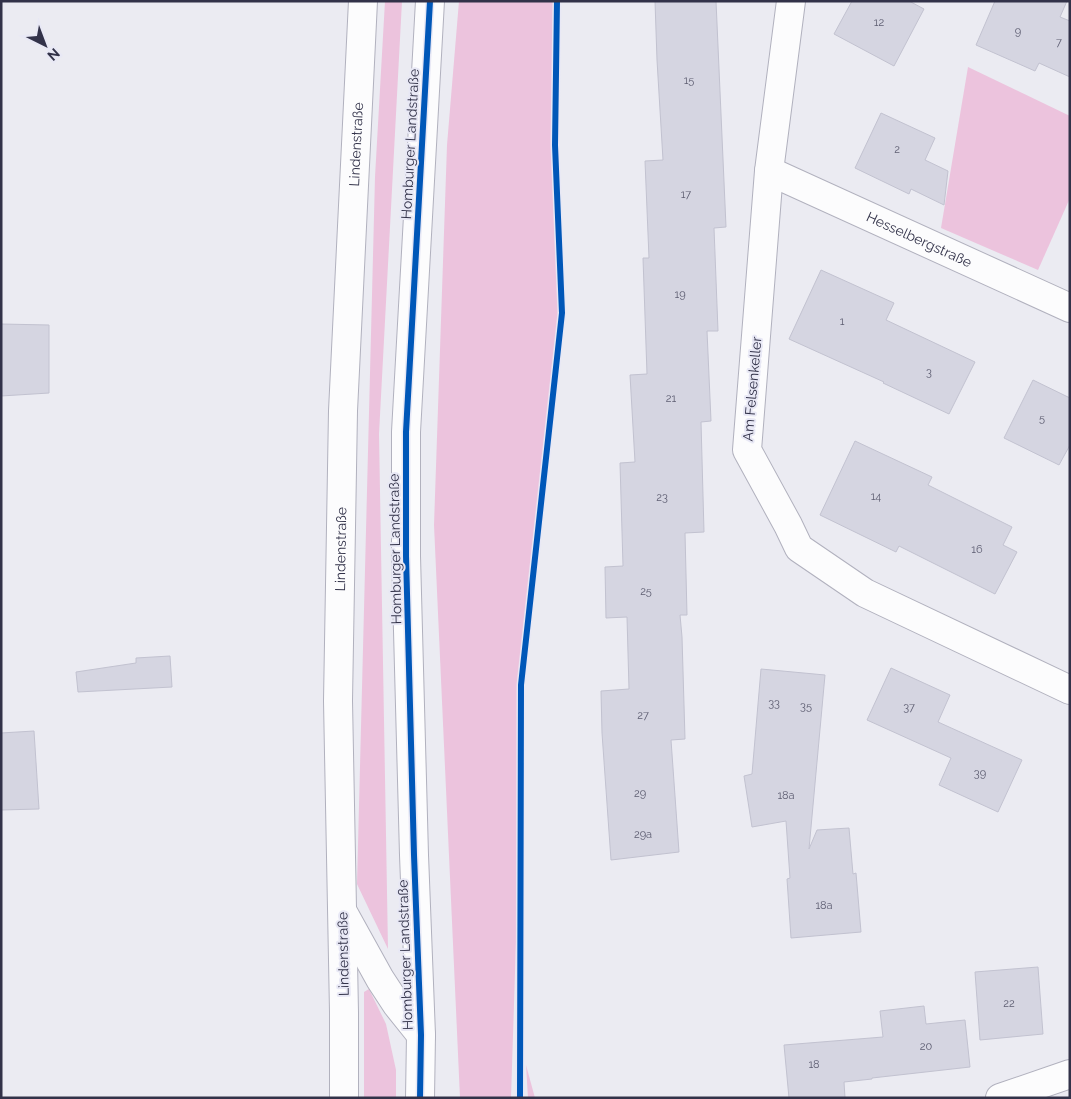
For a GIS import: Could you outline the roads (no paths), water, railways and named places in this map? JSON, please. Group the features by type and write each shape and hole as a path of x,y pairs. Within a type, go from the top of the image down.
{"street":[{"name":"Lindenstraße","path":"344,1098 338,702 343,420 363,1"},
{"name":"Homburger Landstraße","path":"420,1098 420,1035 406,566 406,432 430,1"},
{"name":"Am Felsenkeller","path":"790,1 769,171 747,450 799,548 865,593 1070,690"},
{"name":"Hesselbergstraße","path":"769,171 1070,308"},
{"path":"342,910 380,979 420,1035"},
{"path":"1000,1098 1070,1074"}]}
